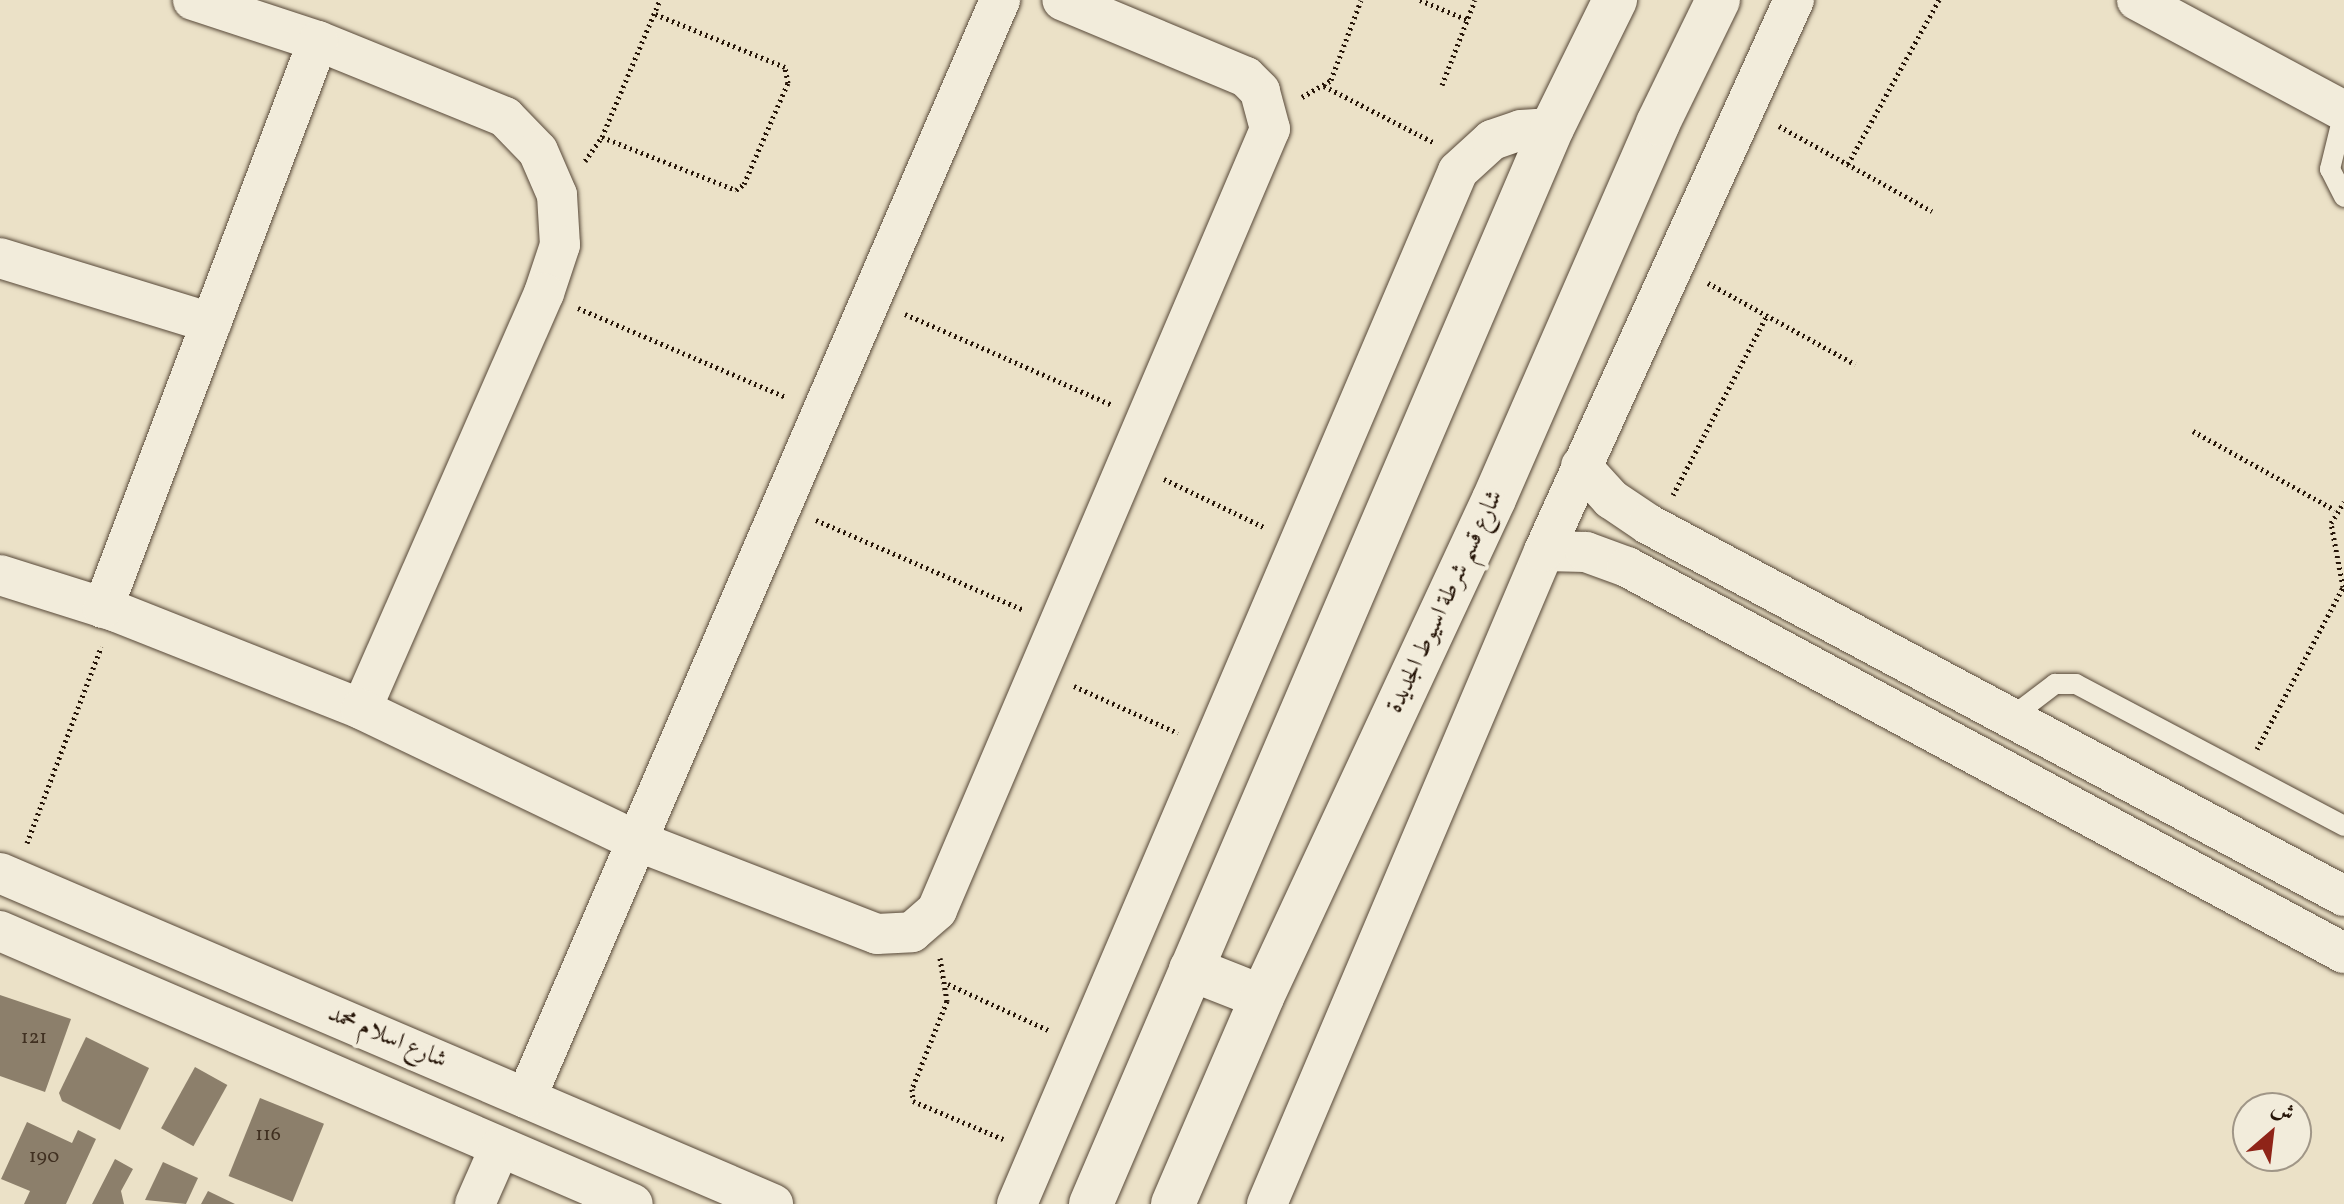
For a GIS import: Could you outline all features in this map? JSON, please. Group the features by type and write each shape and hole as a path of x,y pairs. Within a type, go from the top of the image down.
{"main road":[{"path":"1091,1204 1552,128 1615,0"},
{"name":"شارع قسم شرطة اسيوط الجديدة","path":"1173,1204 1262,997 1494,499 1658,123 1718,0"},
{"path":"1191,969 1262,997"}],"street":[{"path":"193,0 318,41 505,117 538,151 557,195 560,245 544,293 361,709"},
{"path":"526,1098 1000,0"},
{"path":"0,575 109,609 361,709 637,841 877,934 912,932 926,923 937,910 1265,149 1268,110 1246,77 1062,0"},
{"path":"1267,1204 1581,466 1794,0"},
{"path":"2137,0 2344,112"},
{"path":"109,609 211,323 318,41"},
{"path":"1017,1204 1458,171 1492,140 1521,130 1552,128"},
{"path":"0,258 211,323"},
{"path":"1581,466 1611,499 1656,528 2344,896"},
{"path":"1544,551 1586,552 1627,567 2344,953"},
{"name":"شارع اسلام محمد","path":"7,876 773,1204"},
{"path":"0,931 633,1204"},
{"path":"232,1031 253,981"},
{"path":"475,1204 500,1147"}],"lane":[{"path":"2344,112 2330,169 2344,197"},
{"path":"2009,719 2055,684 2069,682 2344,826"}],"path":[{"path":"557,195 602,137 660,0"},
{"path":"1268,110 1324,86 1331,80 1361,0"},
{"path":"1420,0 1468,20"},
{"path":"1442,85 1475,0"},
{"path":"1848,164 1939,0"},
{"path":"602,137 736,190 744,184 788,83 785,67 655,14"},
{"path":"1324,86 1467,160"},
{"path":"1743,107 1932,211"},
{"path":"1672,263 1855,364"},
{"path":"544,293 823,413"},
{"path":"872,299 1148,421"},
{"path":"1656,528 1767,315"},
{"path":"2193,431 2335,510"},
{"path":"1130,463 1299,544"},
{"path":"2244,773 2344,587 2331,523 2335,510 2344,502"},
{"path":"783,505 1059,626"},
{"path":"7,876 109,609"},
{"path":"1040,670 1212,748"},
{"path":"926,923 948,984 947,1001 912,1089 913,1101 1039,1153"},
{"path":"948,984 1083,1046"}],"building":[{"path":"0,995 71,1019 45,1092 0,1076"},
{"path":"86,1037 149,1068 120,1130 62,1101 59,1093"},
{"path":"195,1067 227,1085 193,1146 161,1128"},
{"path":"260,1098 324,1124 293,1202 229,1176"},
{"path":"27,1122 72,1143 78,1130 96,1139 66,1204 24,1204 30,1191 1,1179"},
{"path":"115,1159 133,1169 121,1191 124,1204 92,1204"},
{"path":"163,1162 198,1178 186,1204 145,1200"},
{"path":"208,1191 235,1204 201,1204"}]}
